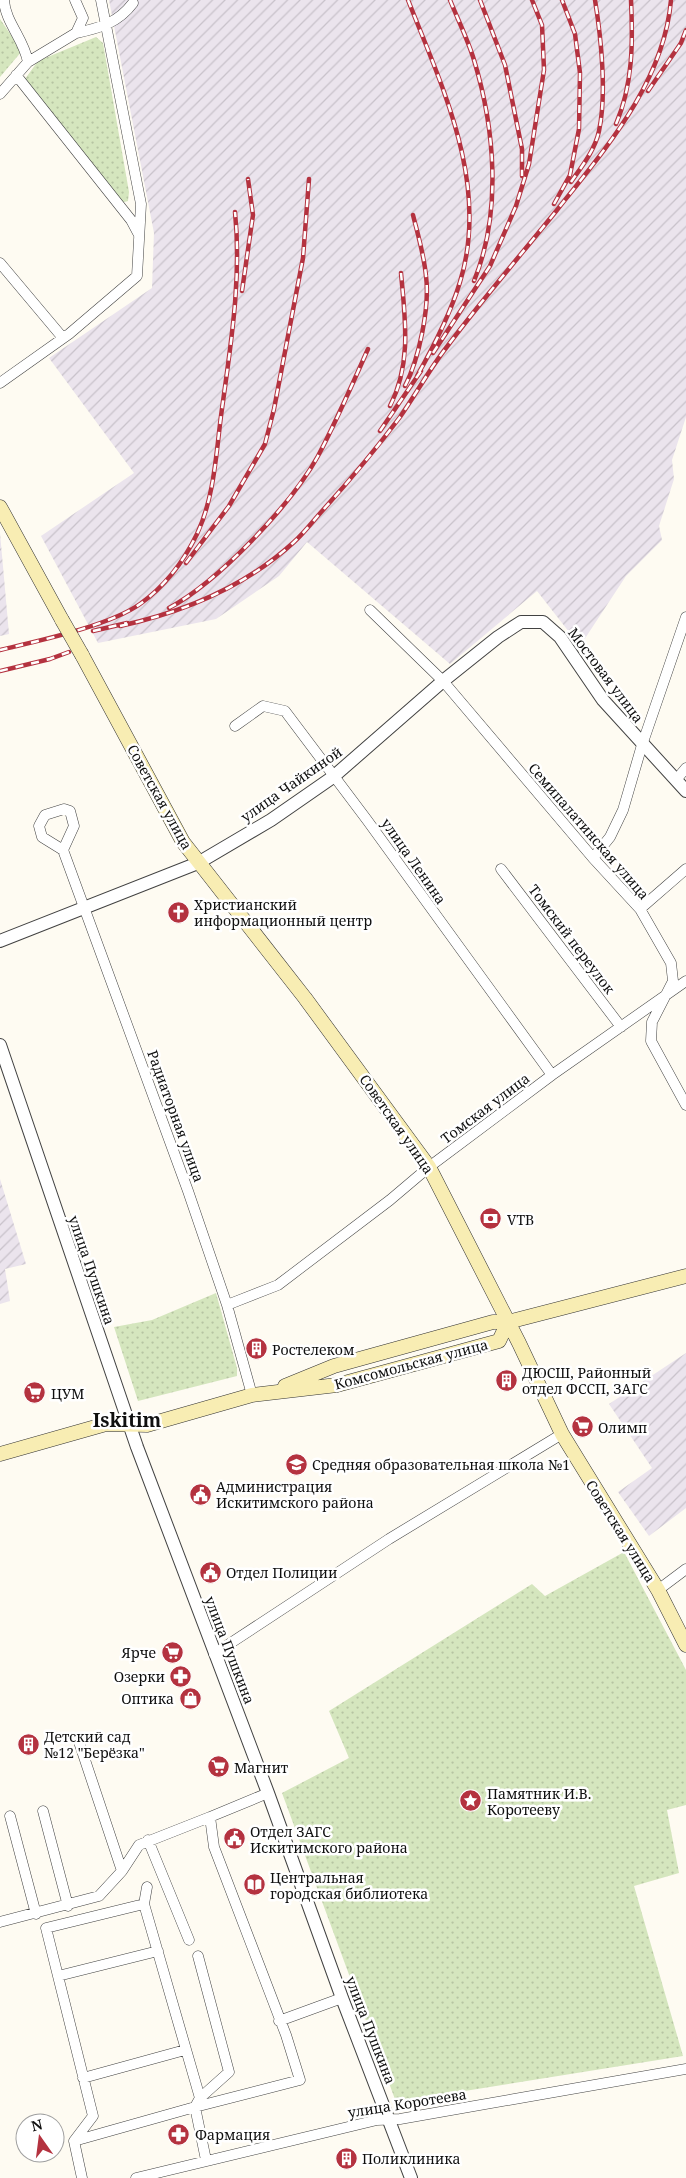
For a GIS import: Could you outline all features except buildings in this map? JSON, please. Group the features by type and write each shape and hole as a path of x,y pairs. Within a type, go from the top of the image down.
{"main road":[{"name":"Советская улица","path":"0,507 183,842 305,998 429,1167 508,1322 562,1434 658,1590 686,1645"},
{"name":"Комсомольская улица","path":"273,1392 334,1366 493,1322 508,1322 686,1276"},
{"name":"Комсомольская улица","path":"0,1454 106,1424 147,1426 252,1395 337,1385 499,1340 508,1322"}],"street":[{"path":"4,0 4,11 26,48 28,62"},
{"path":"75,0 83,18 76,33"},
{"path":"0,383 63,338 137,276 141,204 108,26 101,0"},
{"path":"0,94 28,62 76,33 108,26 127,11 132,3"},
{"path":"16,75 131,220 139,236"},
{"path":"0,263 63,338"},
{"name":"Семипалатинская улица","path":"370,610 443,681 592,858 640,910 671,963 672,981 652,1022 650,1041 686,1105"},
{"path":"592,858 610,837 624,810 642,746 686,617"},
{"name":"улица Чайкиной","path":"0,941 198,863 271,820 334,777 443,681 498,637 521,622 543,622"},
{"name":"Мостовая улица","path":"543,622 560,638 603,700 642,746 686,791"},
{"name":"улица Ленина","path":"235,726 263,706 286,712 552,1075"},
{"path":"676,780 686,768"},
{"name":"Радиаторная улица","path":"63,850 86,907 188,1191 226,1305 252,1395"},
{"name":"Томский переулок","path":"501,869 621,1027"},
{"path":"640,910 686,869"},
{"name":"Томская улица","path":"226,1305 278,1285 390,1200 429,1167 552,1075 686,981"},
{"name":"улица Пушкина","path":"0,1045 130,1425 214,1654 268,1792 342,1998 411,2178"},
{"path":"214,1654 389,1539 562,1434"},
{"path":"658,1590 686,1569"},
{"path":"79,1742 122,1871"},
{"path":"0,1922 68,1906 100,1896 122,1871 139,1845 268,1792"},
{"path":"43,1811 68,1906"},
{"path":"10,1816 36,1914"},
{"path":"74,2141 197,2102 300,2080 286,2035 279,2022 214,1847 210,1816"},
{"path":"148,1840 189,1940"},
{"path":"147,1887 144,1904 185,2050 197,2102 206,2160"},
{"path":"82,2178 74,2141 93,2116 46,1928 144,1904"},
{"path":"58,1976 158,1951"},
{"path":"197,2102 229,2072 198,1956"},
{"path":"279,2022 342,1998"},
{"path":"83,2078 185,2050"},
{"name":"улица Коротеева","path":"136,2178 377,2120 390,2120 686,2069"}],"shaded area":[{"path":"109,0 686,0 686,417 672,460 674,479 659,526 662,540 626,576 580,646 537,591 450,664 307,542 279,576 216,619 98,643 41,536 134,473 49,358 152,288 154,233"},
{"path":"0,533 9,634 0,636"},
{"path":"0,1179 26,1264 5,1269 10,1301 0,1304"},
{"path":"686,1353 686,1508 649,1536 618,1492 652,1468 609,1404"}],"green space":[{"path":"0,19 22,51 0,77"},
{"path":"96,37 103,43 129,192 128,201 121,203 25,79 38,61"},
{"path":"216,1293 237,1368 237,1376 138,1401 114,1327 152,1320"},
{"path":"624,1552 686,1670 686,1805 667,1810 679,1873 634,1886 683,2056 396,2102 282,1793 349,1758 329,1711 532,1584 545,1596"}],"railway":[{"path":"408,0 448,103 466,174 469,210 468,246 460,282 441,330 417,376"},
{"path":"450,0 474,60 487,114 491,142 492,199 489,227 483,255 474,281"},
{"path":"480,0 505,65 522,149 522,176"},
{"path":"433,353 490,266 516,206 529,164 544,70 542,25 532,0"},
{"path":"554,204 570,175 579,129 580,73 575,34 562,0"},
{"path":"571,182 588,158 594,145 599,131 601,116 603,83 595,0"},
{"path":"616,124 626,94 631,63 631,0"},
{"path":"120,626 167,613 213,596 234,585 275,558 305,531 382,441 459,330 613,138 645,86 657,59 666,30 671,0"},
{"path":"648,91 681,43 686,30"},
{"path":"242,291 253,215 248,179"},
{"path":"186,563 229,506 265,444 274,409 303,258 309,179"},
{"path":"0,650 73,632 127,612 149,597 165,582 180,564 192,544 203,520 211,491 216,461 236,289 237,238 235,212"},
{"path":"405,386 419,348 425,317 427,289 421,245 413,215"},
{"path":"390,406 402,373 404,357 405,324 401,273"},
{"path":"169,608 188,596 231,561 252,541 290,497 318,456 338,417 368,349"},
{"path":"380,431 421,371"},
{"path":"93,631 127,623"},
{"path":"0,671 50,659 69,652"}],"place":[{"name":"Христианский информационный центр","path":"178,912"},
{"name":"VTB","path":"491,1219"},
{"name":"Ростелеком","path":"256,1349"},
{"name":"ДЮСШ, Районный отдел ФССП, ЗАГС","path":"506,1380"},
{"name":"ЦУМ","path":"35,1393"},
{"name":"Олимп","path":"582,1427"},
{"name":"Средняя образовательная школа №1","path":"296,1464"},
{"name":"Администрация Искитимского района","path":"200,1494"},
{"name":"Отдел Полиции","path":"210,1572"},
{"name":"Ярче","path":"172,1652"},
{"name":"Озерки","path":"181,1676"},
{"name":"Оптика","path":"190,1698"},
{"name":"Детский сад №12 \"Берёзка\"","path":"28,1744"},
{"name":"Магнит","path":"218,1767"},
{"name":"Памятник И.В. Коротееву","path":"471,1801"},
{"name":"Отдел ЗАГС Искитимского района","path":"234,1839"},
{"name":"Центральная городская библиотека","path":"254,1885"},
{"name":"Фармация","path":"179,2134"},
{"name":"Поликлиника","path":"346,2158"}],"district":[{"name":"Iskitim","path":"127,1420"}]}
